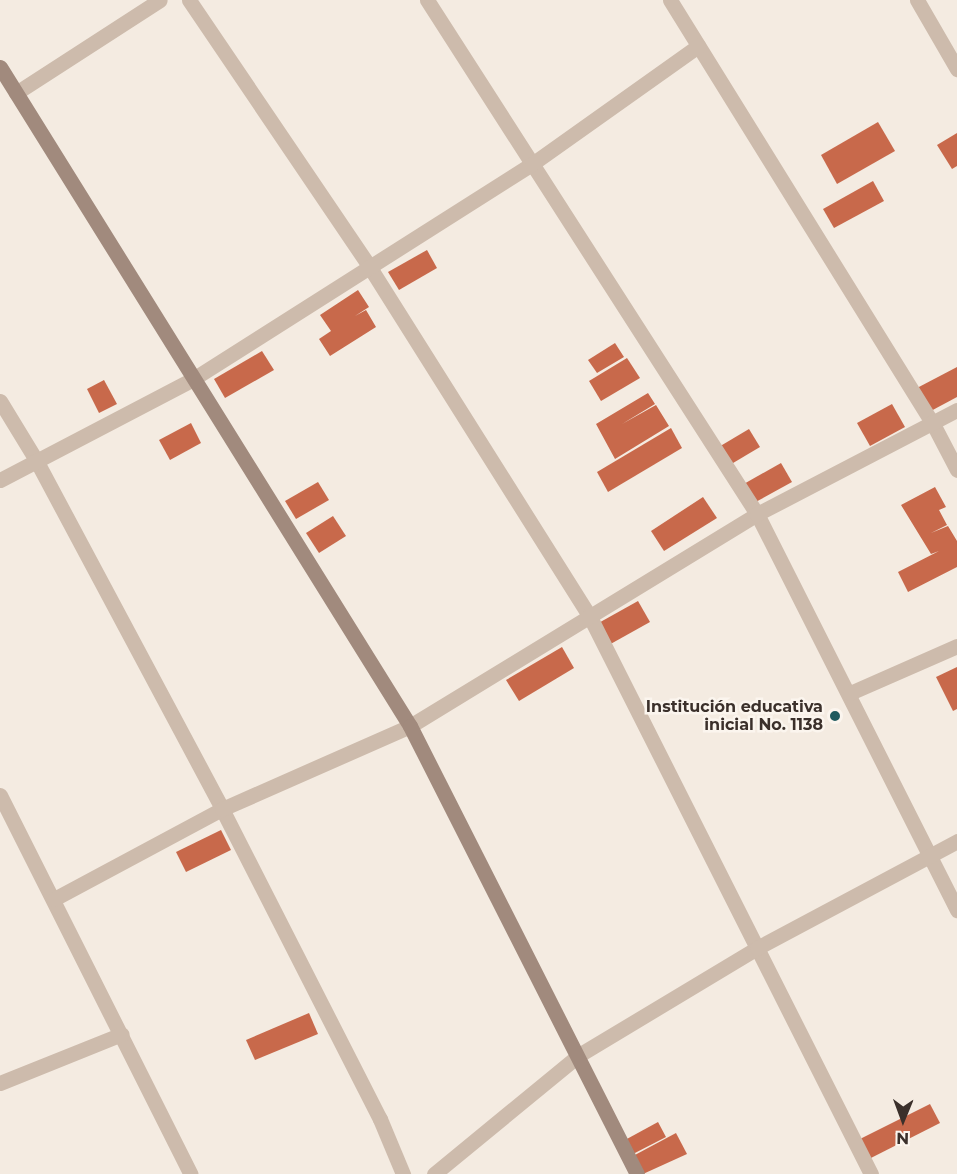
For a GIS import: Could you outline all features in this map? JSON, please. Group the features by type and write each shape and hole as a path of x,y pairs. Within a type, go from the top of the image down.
{"street":[{"path":"16,93 160,0"},
{"path":"189,0 369,266 588,615 871,1174"},
{"path":"427,0 757,514 850,693 957,910"},
{"path":"670,0 932,422 957,470"},
{"path":"917,0 957,69"},
{"path":"0,480 193,379 532,164 698,46"},
{"path":"0,67 410,726 579,1055 637,1174"},
{"path":"0,401 36,460 222,809 380,1119 403,1174"},
{"path":"54,899 222,809 410,726 588,615 757,514 957,410"},
{"path":"850,693 957,646"},
{"path":"0,795 191,1174"},
{"path":"434,1174 579,1055 757,948 957,841"},
{"path":"0,1083 122,1034"}],"building":[{"path":"878,122 895,151 837,184 821,155"},
{"path":"957,133 957,166 952,169 937,145"},
{"path":"873,181 884,201 834,228 823,209"},
{"path":"427,250 437,268 399,290 388,272"},
{"path":"358,290 369,307 355,316 366,310 376,327 330,356 319,339 331,331 320,315"},
{"path":"615,343 624,357 597,373 588,360"},
{"path":"262,351 274,370 225,398 214,379"},
{"path":"627,358 640,378 601,401 589,381"},
{"path":"957,367 957,397 929,412 917,388"},
{"path":"104,380 117,404 99,413 87,389"},
{"path":"648,393 655,404 622,424 656,405 669,426 615,459 596,424"},
{"path":"892,404 905,427 870,446 857,423"},
{"path":"191,423 201,443 170,460 159,440"},
{"path":"671,428 682,448 608,492 597,472"},
{"path":"749,429 760,447 728,466 717,448"},
{"path":"781,463 792,482 752,504 742,485"},
{"path":"318,482 329,500 296,519 285,501"},
{"path":"935,487 946,507 939,510 947,525 931,533 948,526 957,541 957,567 908,592 898,572 939,551 931,554 901,505"},
{"path":"703,497 717,518 664,551 651,531"},
{"path":"333,516 346,536 319,553 306,533"},
{"path":"638,601 650,622 607,646 595,625"},
{"path":"562,647 574,668 519,701 506,680"},
{"path":"957,667 957,709 953,711 936,677"},
{"path":"221,830 231,850 186,872 176,852"},
{"path":"309,1013 318,1034 255,1060 246,1040"},
{"path":"930,1104 940,1123 865,1161 856,1141"},
{"path":"658,1122 666,1137 633,1154 625,1140"},
{"path":"676,1133 687,1154 643,1174 633,1156"}],"place":[{"name":"Institución educativa inicial No. 1138","path":"835,716"}]}
